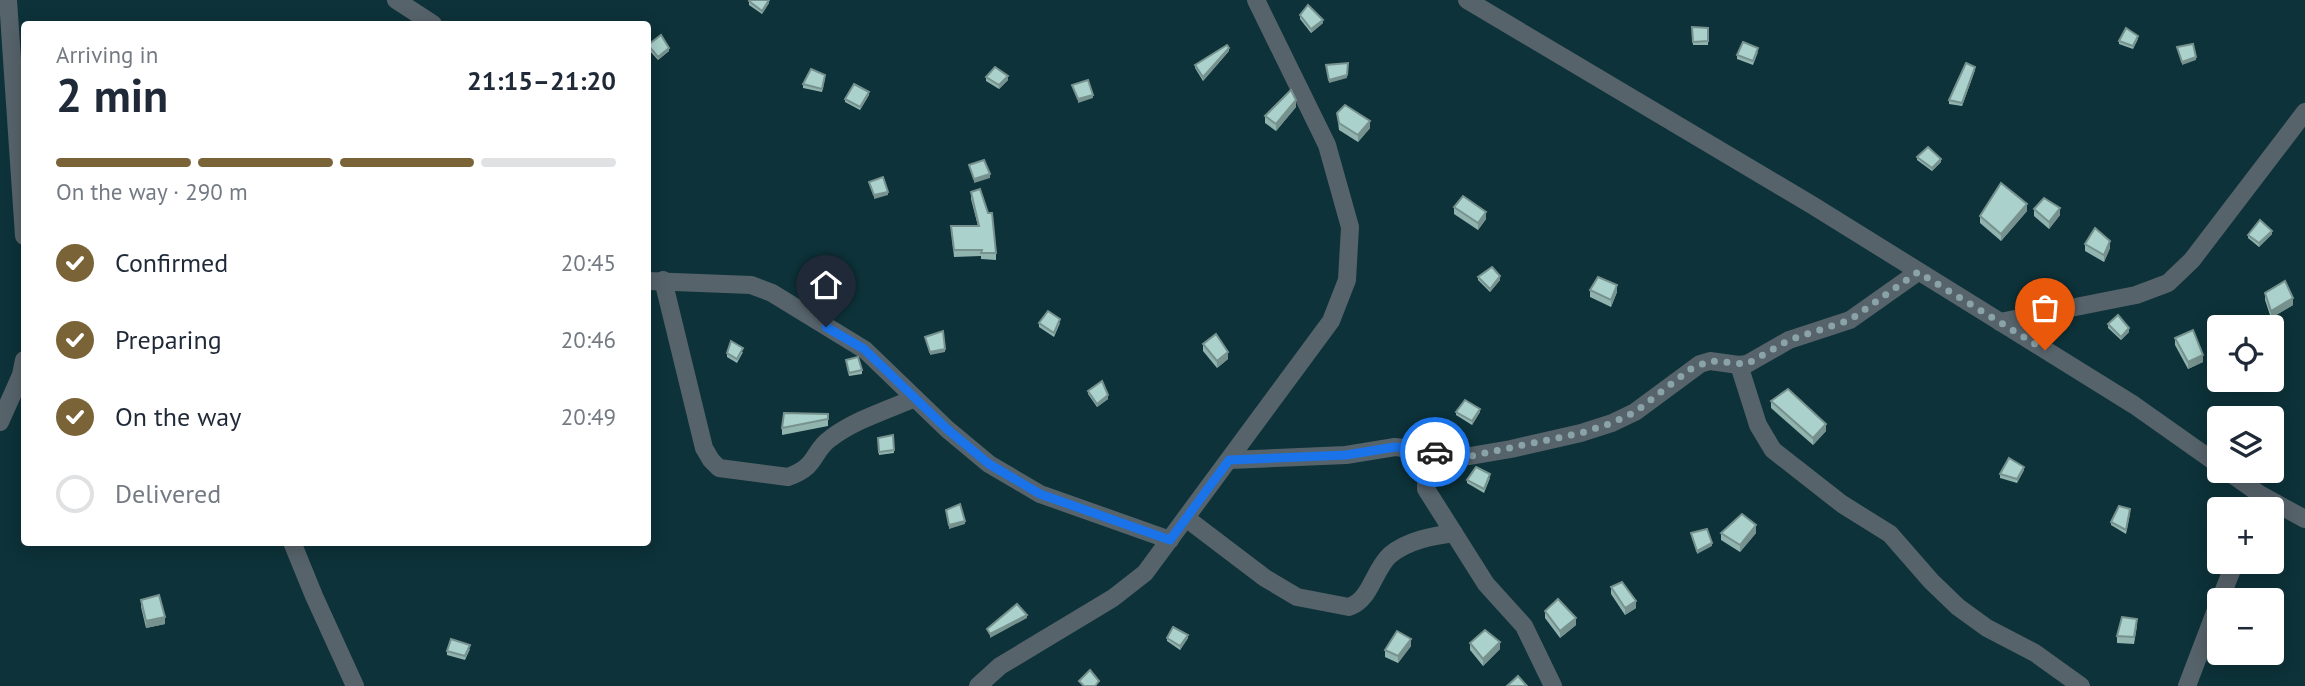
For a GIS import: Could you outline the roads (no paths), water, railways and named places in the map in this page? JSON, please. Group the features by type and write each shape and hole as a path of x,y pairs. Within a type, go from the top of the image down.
{"street":[{"path":"8,0 21,192"},
{"path":"396,0 428,21"},
{"path":"978,686 1000,666 1113,598 1146,573 1331,321 1347,280 1350,227 1327,145 1256,0"},
{"path":"1467,0 1812,205 2134,405 2207,457"},
{"path":"2000,323 2136,295 2168,283 2192,260 2305,112"},
{"path":"1229,460 1346,455 1395,447 1471,456 1581,433 1635,412 1700,364 1710,361 1747,364 1789,340 1850,320 1918,272"},
{"path":"915,398 828,439 808,468 798,474 788,477 719,468 704,448 655,280 751,285 772,293 864,349 989,464 1040,494 1170,540"},
{"path":"1739,365 1758,425 1773,450 1842,504 1891,534 1931,581 1958,607 1987,628 2035,653 2081,686"},
{"path":"0,422 21,375"},
{"path":"1434,452 1425,483 1486,584 1524,626 1553,686"},
{"path":"2239,483 2253,497"},
{"path":"2284,511 2305,519"},
{"path":"1186,518 1265,578 1297,597 1349,607 1362,599 1388,556 1404,546 1454,533"},
{"path":"294,546 355,686"},
{"path":"2186,686 2207,632"}]}
